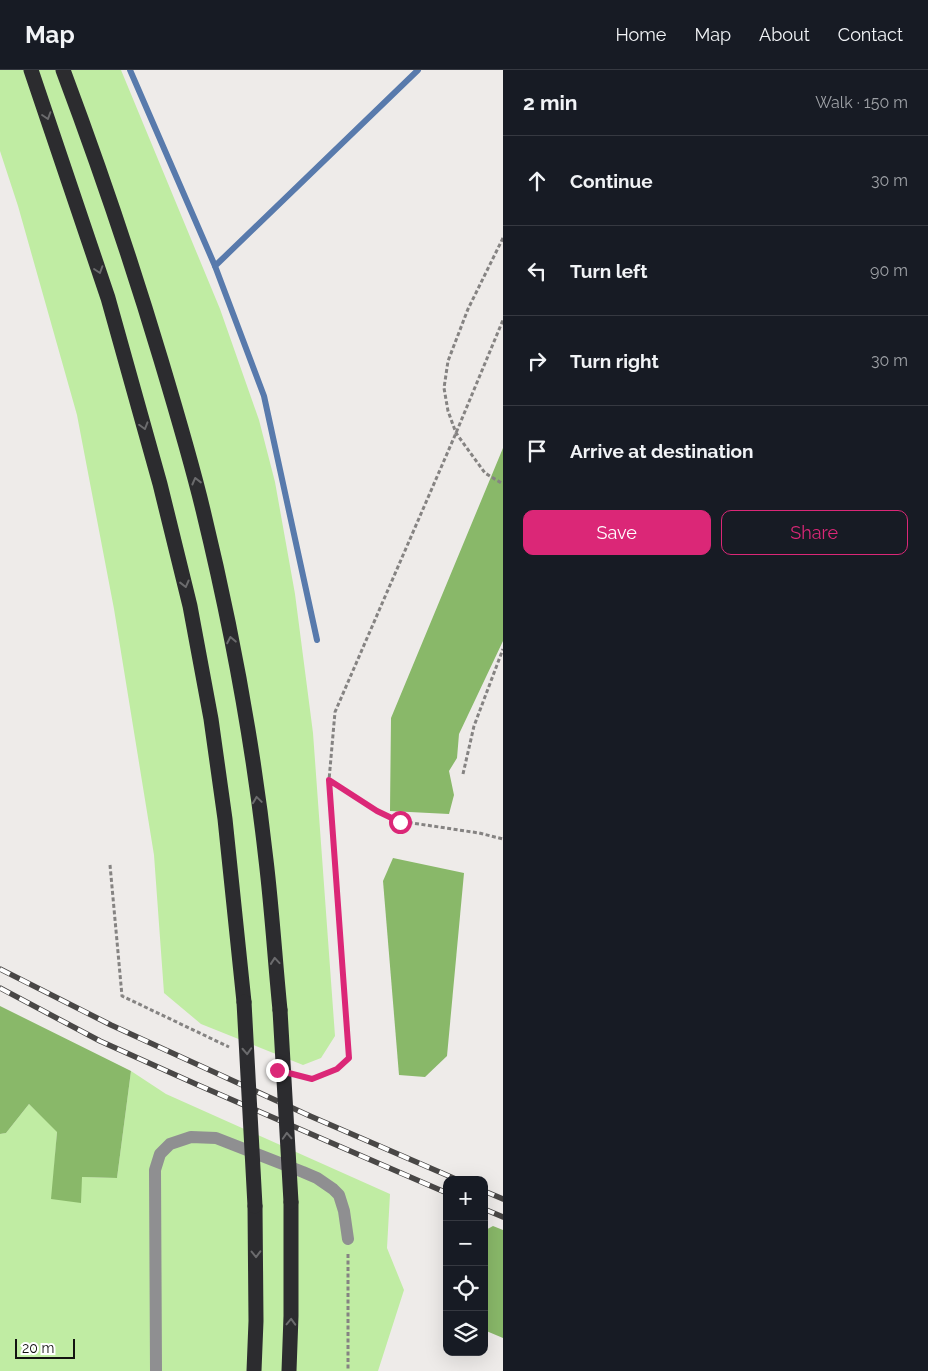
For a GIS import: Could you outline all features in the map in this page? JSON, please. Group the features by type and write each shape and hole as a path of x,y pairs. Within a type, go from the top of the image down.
{"highway":[{"path":"31,70 108,298 160,484 190,606 211,719 225,819 244,1002 255,1206 256,1321 254,1371"},
{"path":"63,70 86,130 139,285 184,434 230,636 248,731 266,858 280,1010 291,1202 289,1371"}],"street":[{"path":"156,1371 155,1170 160,1154 170,1144 191,1137 216,1138 316,1178 339,1195 344,1211 348,1239"}],"path":[{"path":"503,238 468,309 448,361 444,388 448,411 456,433 485,473 503,484"},
{"path":"294,1074 312,1079 337,1069 349,1058 329,780 335,712 503,320"},
{"path":"463,774 474,726 503,648"},
{"path":"329,780 377,811 400,822 479,833 503,839"},
{"path":"110,866 122,996 234,1050"},
{"path":"348,1239 348,1371"}],"green space":[{"path":"0,70 121,70 220,309 259,420 275,482 295,594 313,733 335,1036 321,1058 303,1065 201,1024 164,993 154,855 114,609 77,415 18,206 0,151"},
{"path":"503,448 503,641 459,734 457,758 449,771 454,795 449,814 390,811 391,718"},
{"path":"393,858 464,873 447,1056 425,1077 399,1075 383,881"},
{"path":"0,1006 131,1071 117,1178 82,1177 81,1203 51,1199 57,1132 29,1104 6,1133 0,1134"},
{"path":"131,1071 166,1094 390,1194 387,1248 404,1290 378,1371 0,1371 0,1134 6,1133 29,1104 57,1131 52,1199 82,1177 117,1178"},
{"path":"493,1226 503,1230 503,1338 488,1332 488,1229"}],"waterway":[{"path":"130,70 215,266"},
{"path":"317,640 264,396 215,266 418,70"}],"railway":[{"path":"0,969 111,1025 310,1116 449,1176"},
{"path":"0,988 100,1041 443,1191"},
{"path":"488,1193 503,1199"},
{"path":"488,1211 503,1217"}],"route":[{"path":"277,1070 312,1079 337,1069 349,1058 329,780 377,811 400,822"}]}
